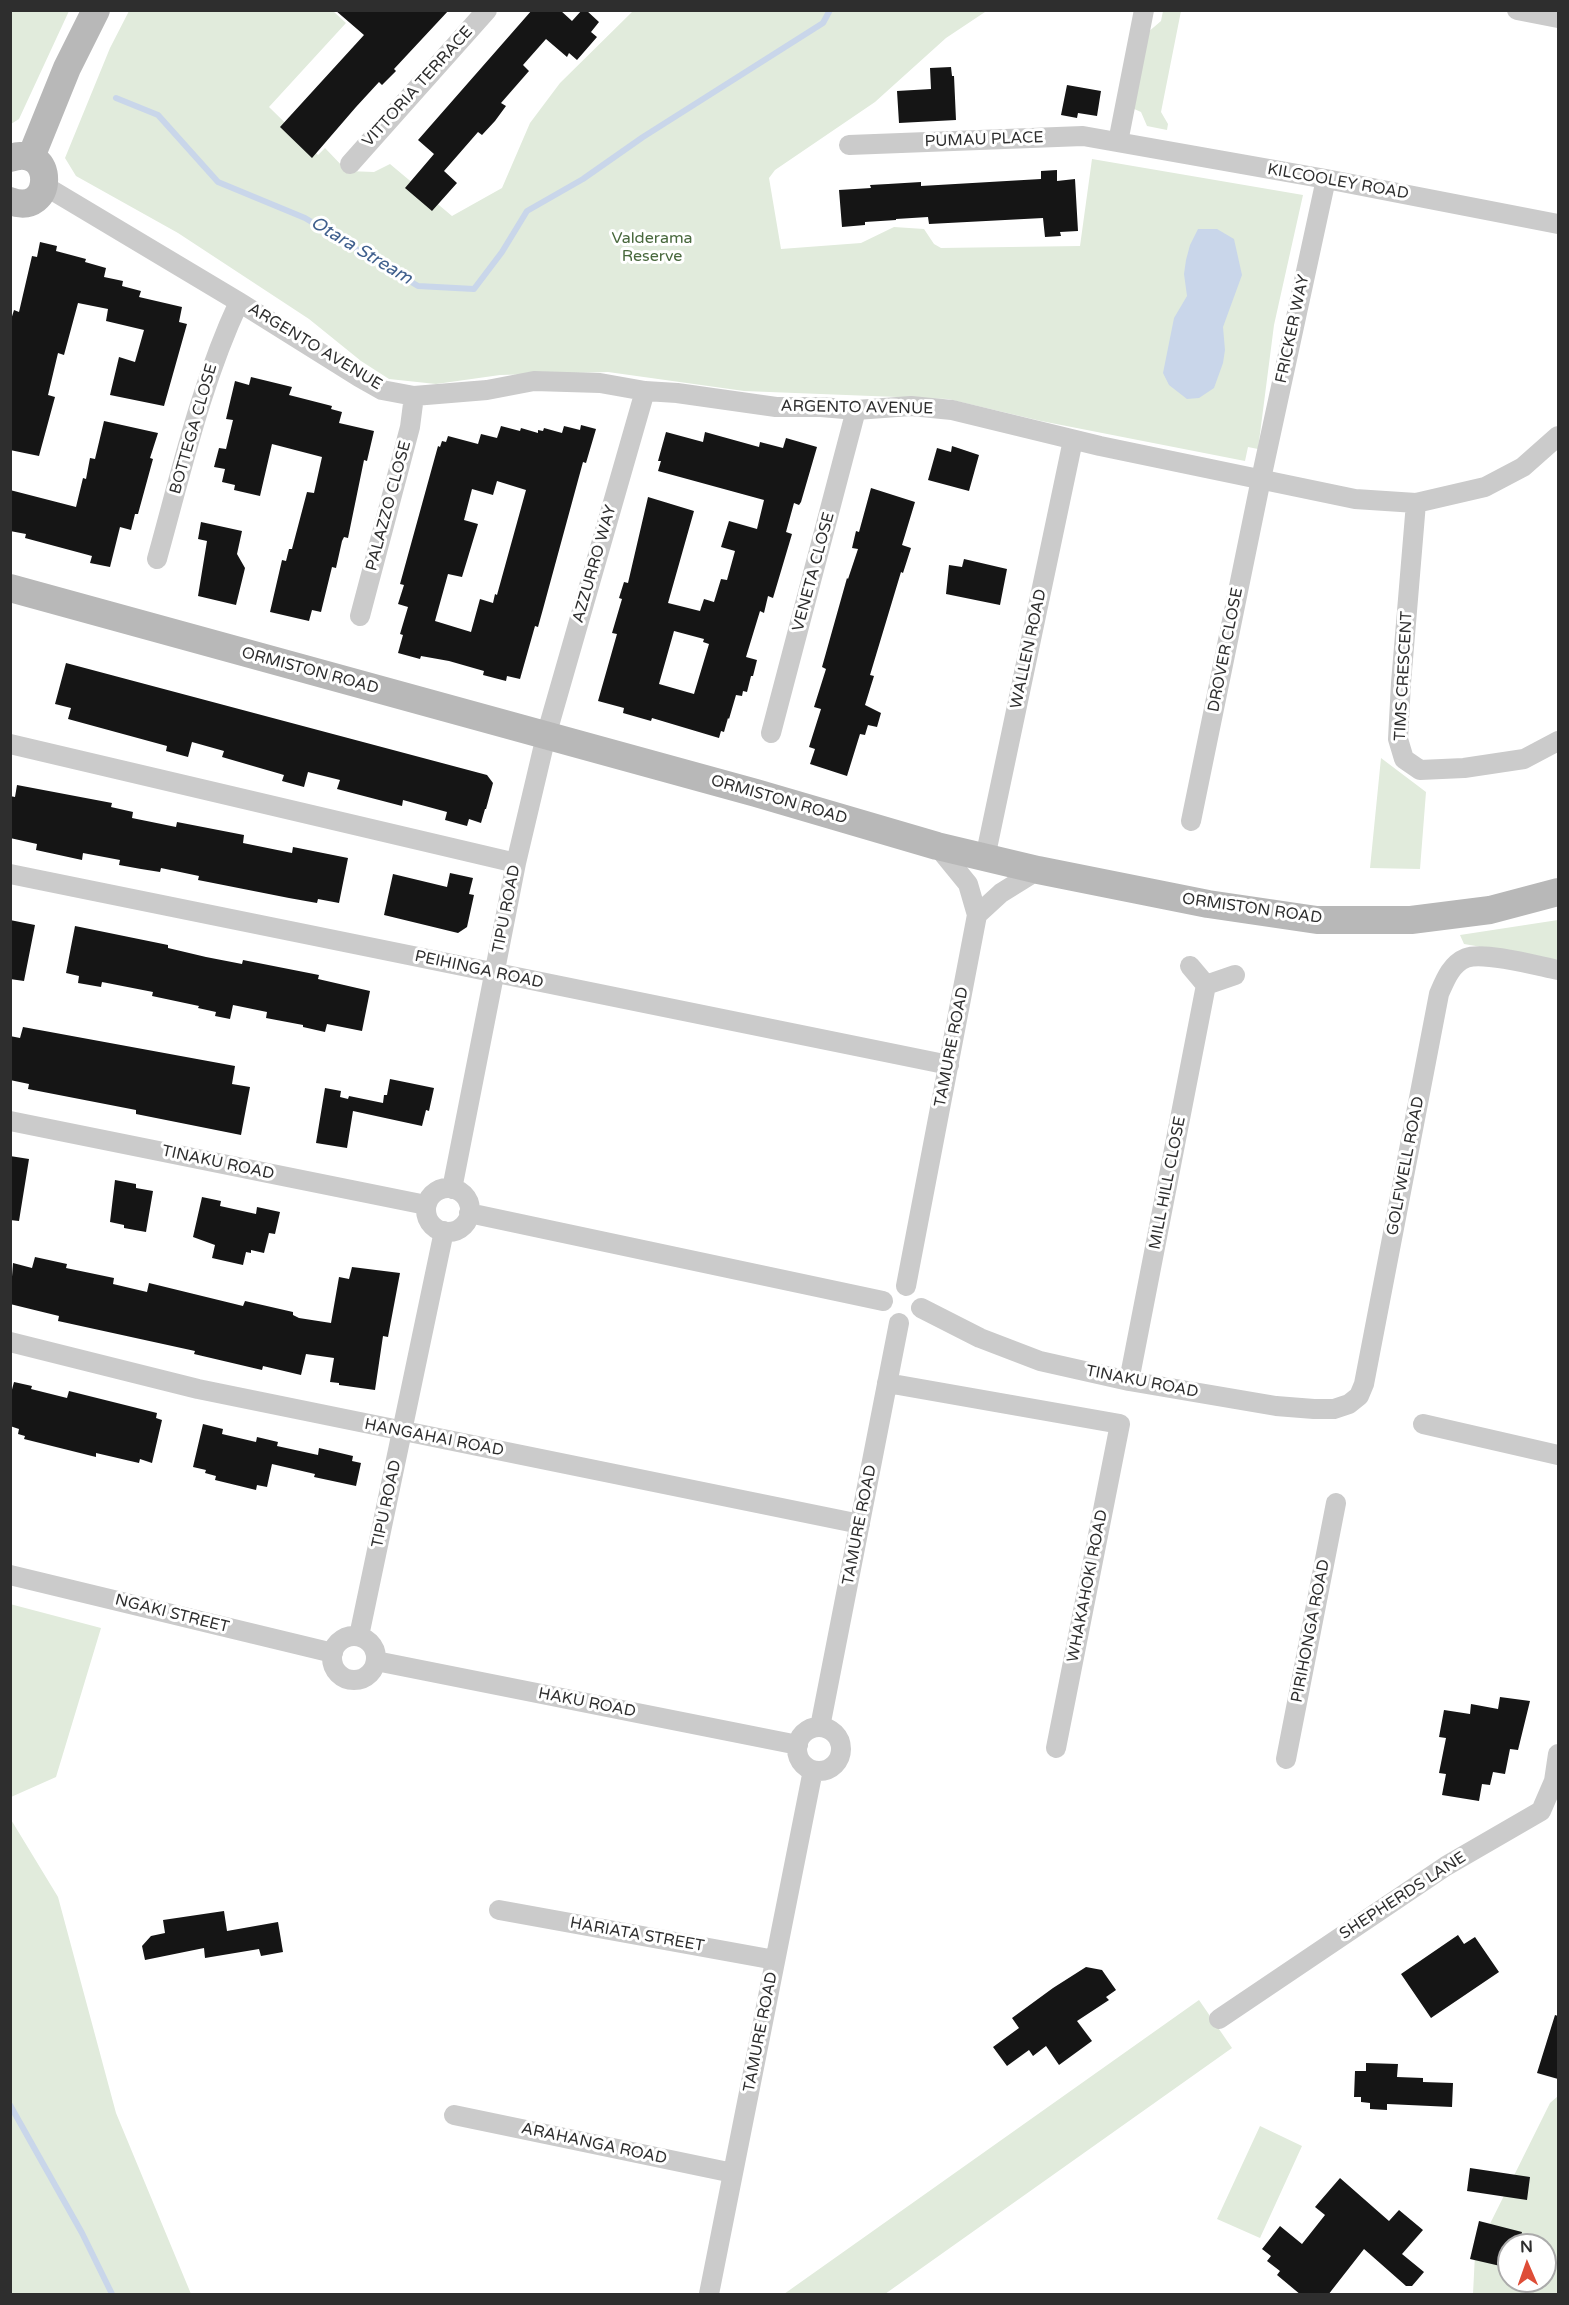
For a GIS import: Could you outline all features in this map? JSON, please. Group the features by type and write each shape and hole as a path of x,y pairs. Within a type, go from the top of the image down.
{"main road":[{"path":"11,204 29,202 41,193 45,186 43,169 21,157 96,10"},
{"name":"ORMISTON ROAD","path":"10,588 756,793 937,846 1038,870 1208,904 1317,920 1411,920 1490,910 1558,892"}],"street":[{"name":"VITTORIA TERRACE","path":"350,164 487,10"},
{"path":"1118,142 1144,10"},
{"path":"1517,10 1558,18"},
{"name":"PUMAU PLACE","path":"849,145 1083,136 1118,142"},
{"name":"KILCOOLEY ROAD","path":"1118,142 1558,224"},
{"name":"FRICKER WAY","path":"1261,479 1326,179"},
{"name":"ARGENTO AVENUE","path":"45,186 366,381 382,390 414,396 487,390 534,381 600,383 645,392 677,393 776,407 856,410 911,406 952,410 1074,440 1355,499 1416,503 1485,487 1523,467 1558,436"},
{"name":"BOTTEGA CLOSE","path":"157,559 210,371 222,337 239,302"},
{"name":"AZZURRO WAY","path":"546,736 645,392"},
{"name":"PALAZZO CLOSE","path":"360,616 410,427 414,396"},
{"name":"VENETA CLOSE","path":"771,733 856,410"},
{"name":"WALLEN ROAD","path":"985,858 1074,440"},
{"name":"DROVER CLOSE","path":"1191,821 1261,479"},
{"name":"TIMS CRESCENT","path":"1416,503 1398,739 1404,759 1420,770 1464,768 1524,759 1558,741"},
{"name":"TIPU ROAD","path":"452,1189 516,863 546,736"},
{"path":"10,744 516,863"},
{"name":"TAMURE ROAD","path":"906,1286 977,915 968,884 937,846"},
{"path":"977,915 1001,893 1038,870"},
{"name":"PEIHINGA ROAD","path":"10,874 949,1065"},
{"name":"GOLFWELL ROAD","path":"1364,1384 1439,994 1447,975 1467,957 1489,957 1558,970"},
{"path":"1190,966 1206,985 1235,975"},
{"name":"MILL HILL CLOSE","path":"1130,1381 1206,985"},
{"name":"TINAKU ROAD","path":"10,1121 426,1206"},
{"path":"445,1188 464,1195 470,1207 463,1226 444,1231 432,1225 428,1219 426,1206 433,1194 445,1188"},
{"path":"469,1214 883,1301"},
{"name":"TIPU ROAD","path":"359,1636 444,1231"},
{"path":"906,1286 919,1296 921,1308 919,1314 910,1322 899,1323 888,1317 883,1301 894,1287 906,1286"},
{"name":"TINAKU ROAD","path":"921,1308 980,1338 1040,1361 1130,1381 1276,1406 1314,1409 1350,1404 1359,1396 1364,1384"},
{"name":"TAMURE ROAD","path":"820,1727 899,1323"},
{"name":"HANGAHAI ROAD","path":"10,1342 198,1389 860,1524"},
{"name":"WHAKAHOKI ROAD","path":"887,1383 1120,1424 1056,1748"},
{"path":"1423,1424 1558,1455"},
{"name":"PIRIHONGA ROAD","path":"1286,1759 1336,1503"},
{"name":"NGAKI STREET","path":"10,1575 333,1653"},
{"path":"359,1636 374,1648 376,1661 369,1673 357,1679 351,1679 338,1673 333,1653 340,1641 359,1636"},
{"name":"HAKU ROAD","path":"376,1661 798,1744"},
{"path":"814,1728 826,1728 836,1735 841,1753 831,1767 813,1770 801,1760 798,1744 803,1734 814,1728"},
{"name":"SHEPHERDS LANE","path":"1218,2019 1446,1866 1541,1811 1554,1781 1558,1754"},
{"name":"TAMURE ROAD","path":"709,2295 813,1770"},
{"name":"HARIATA STREET","path":"499,1910 775,1960"},
{"name":"ARAHANGA ROAD","path":"454,2115 733,2173"}],"green space":[{"path":"11,10 69,11 19,119 11,124"},
{"name":"Valderama Reserve","path":"988,10 946,38 875,102 775,170 769,178 781,249 861,243 894,227 924,229 934,244 941,248 1080,246 1092,159 1303,195 1274,325 1258,449 1248,447 1245,461 1041,421 948,399 744,391 608,372 500,375 436,384 389,379 361,361 309,319 178,233 76,176 65,158 110,48 129,11 333,11 346,23 269,107 318,155 325,148 347,171 374,172 390,164 452,216 502,188 530,123 560,83 633,11"},
{"path":"1163,11 1181,11 1161,112 1168,124 1167,130 1147,126 1141,112 1132,108 1147,33 1161,21"},
{"path":"1381,758 1426,792 1420,869 1370,868"},
{"path":"1558,920 1558,960 1464,944 1460,935"},
{"path":"10,1604 101,1628 56,1777 11,1797"},
{"path":"10,1818 58,1897 116,2113 191,2294 11,2294"},
{"path":"1199,2000 1232,2048 885,2294 784,2294"},
{"path":"1558,2096 1558,2294 1473,2294 1475,2254 1550,2103"},
{"path":"1260,2126 1302,2146 1260,2238 1217,2219"}],"water":[{"path":"1198,229 1217,229 1234,239 1242,275 1223,327 1225,350 1214,388 1199,398 1187,399 1169,385 1163,373 1174,318 1187,296 1184,274 1186,260"}],"building":[{"path":"335,10 449,10 394,69 396,71 382,85 379,82 312,158 280,127 364,35"},
{"path":"532,10 560,10 572,21 582,10 586,10 599,22 591,32 597,37 577,60 569,53 567,57 546,39 523,65 529,71 501,103 506,106 495,121 482,135 478,132 444,171 457,183 432,211 405,188 434,154 418,140"},
{"path":"951,67 952,76 954,76 956,120 899,123 897,91 931,89 930,68"},
{"path":"1067,85 1101,91 1097,116 1078,113 1077,118 1061,115"},
{"path":"1057,170 1057,181 1075,179 1078,231 1060,232 1061,236 1045,237 1043,218 929,224 928,217 865,222 865,225 842,227 839,190 871,188 870,185 921,182 921,186 1041,179 1041,171"},
{"path":"40,242 57,246 56,251 86,259 85,262 106,268 104,277 123,281 122,286 141,291 139,297 182,307 179,322 187,324 164,406 110,395 119,357 135,362 144,330 106,321 108,309 78,303 64,355 58,353 48,395 55,397 39,456 10,450 10,323 14,310 19,312 32,256 37,257"},
{"path":"251,377 292,387 289,395 332,406 331,409 342,412 339,423 374,431 367,461 364,460 348,538 344,537 342,541 336,568 332,567 321,612 312,610 309,621 270,612 282,560 286,561 289,549 292,549 307,492 314,493 322,457 272,444 260,496 234,490 235,485 222,482 225,469 214,467 219,448 226,449 233,420 226,419 235,381 249,385"},
{"path":"104,421 158,433 138,514 135,514 131,530 120,527 110,567 90,563 92,556 25,538 26,534 10,531 10,490 76,507 83,478 86,479 90,458 95,459"},
{"path":"581,425 596,429 586,463 583,462 538,627 535,626 520,679 507,676 506,681 483,675 484,671 449,661 421,656 420,659 398,653 403,635 400,634 408,607 398,604 404,585 400,584 438,446 440,447 442,441 446,442 448,436 478,444 481,434 497,438 501,426 538,433 538,430 543,431 544,428 562,433 564,426 580,430","holes":["497,481 526,490 493,603 480,599 471,632 435,621 448,574 462,577 478,524 464,520 472,489 493,495"]},
{"path":"666,432 703,442 705,432 759,447 760,442 783,448 786,438 817,447 801,502 799,505 794,503 786,532 792,534 773,598 768,596 764,613 760,611 746,657 757,660 753,676 751,676 747,692 743,691 742,696 736,695 724,732 721,731 719,738 652,718 651,721 623,713 624,708 598,701 617,634 612,633 622,599 619,598 624,582 628,583 648,497 694,511 668,603 700,611 704,599 714,602 721,579 727,580 735,551 721,547 729,521 757,529 764,500 658,471 661,461 658,461","holes":["674,631 704,639 703,642 709,644 694,694 659,684"]},
{"path":"952,446 979,455 969,491 928,480 937,448 951,452"},
{"path":"871,488 915,502 902,545 911,548 903,573 901,572 870,675 874,676 865,705 881,713 877,727 868,725 865,735 860,734 847,776 810,764 815,749 809,747 821,709 814,707 826,669 822,667 847,578 858,549 852,548 856,531 859,532"},
{"path":"201,522 242,531 237,554 245,568 236,605 198,596 207,541 198,539"},
{"path":"964,559 1007,569 1000,605 946,594 949,565 962,567"},
{"path":"66,663 487,775 493,783 481,823 469,819 467,826 445,820 447,812 403,800 402,806 337,789 340,780 308,772 304,787 282,781 284,775 222,757 224,751 192,742 188,757 166,751 167,746 68,719 71,708 55,704"},
{"path":"17,785 112,803 111,807 133,812 132,818 176,827 177,822 244,835 243,843 292,853 293,847 348,858 339,903 318,899 317,903 289,898 198,880 199,876 161,868 160,872 119,865 120,860 83,853 82,860 36,850 37,844 10,838 10,796 15,797"},
{"path":"450,873 473,878 469,894 474,895 467,927 458,933 384,915 393,874 447,887"},
{"path":"10,920 35,925 24,981 10,979"},
{"path":"75,926 168,945 168,948 206,957 242,964 243,960 319,975 318,979 370,991 362,1031 327,1024 325,1032 266,1018 267,1012 233,1005 230,1019 215,1016 216,1012 198,1008 199,1006 152,996 153,992 102,982 101,987 78,983 79,976 66,973"},
{"path":"23,1027 235,1066 232,1084 250,1087 241,1135 136,1114 136,1110 28,1089 29,1084 10,1080 10,1036 20,1038"},
{"path":"390,1079 434,1088 429,1111 426,1110 422,1126 353,1111 347,1148 316,1143 325,1088 341,1091 340,1097 348,1099 349,1096 383,1103"},
{"path":"10,1156 29,1159 19,1221 10,1220"},
{"path":"115,1180 136,1184 136,1188 153,1191 146,1232 124,1228 124,1225 110,1222"},
{"path":"202,1197 221,1201 220,1206 256,1214 257,1207 280,1212 275,1234 269,1233 264,1253 251,1250 251,1253 246,1252 243,1265 212,1258 215,1245 193,1237"},
{"path":"35,1257 67,1264 66,1268 114,1278 113,1284 147,1292 149,1283 243,1306 245,1301 293,1312 293,1315 299,1318 331,1323 339,1277 349,1279 352,1267 400,1273 388,1337 383,1336 375,1390 330,1382 334,1358 306,1354 301,1375 263,1366 262,1370 194,1354 195,1351 58,1321 59,1316 10,1304 13,1263 32,1268"},
{"path":"14,1382 67,1398 69,1391 157,1413 156,1418 162,1420 152,1463 140,1459 139,1463 96,1453 96,1457 24,1439 25,1436 18,1434 19,1429 10,1426 10,1397"},
{"path":"203,1424 223,1429 222,1434 256,1442 257,1437 278,1442 277,1446 318,1455 319,1448 353,1456 352,1461 361,1463 356,1486 314,1477 315,1474 272,1464 267,1487 257,1485 256,1490 215,1480 216,1476 205,1473 206,1470 193,1467"},
{"path":"1500,1697 1530,1701 1518,1750 1510,1749 1505,1774 1493,1772 1490,1785 1482,1784 1479,1801 1442,1795 1446,1774 1439,1773 1446,1738 1439,1737 1444,1710 1470,1714 1471,1704 1498,1709"},
{"path":"224,1911 227,1931 278,1922 283,1952 261,1956 259,1949 205,1958 204,1948 145,1960 142,1946 151,1936 165,1933 163,1920"},
{"path":"1458,1935 1464,1944 1475,1937 1499,1972 1431,2018 1401,1974"},
{"path":"1086,1967 1102,1970 1116,1990 1106,1997 1109,2000 1077,2021 1092,2041 1059,2065 1046,2046 1033,2056 1029,2050 1007,2066 993,2047 1019,2028 1012,2018"},
{"path":"1555,2015 1558,2016 1558,2079 1537,2073"},
{"path":"1366,2063 1398,2064 1397,2077 1423,2078 1423,2082 1453,2083 1452,2107 1387,2104 1387,2110 1370,2109 1370,2103 1361,2102 1361,2097 1354,2097 1355,2071 1366,2071"},
{"path":"1470,2168 1530,2177 1527,2200 1467,2191"},
{"path":"1340,2178 1389,2221 1399,2210 1423,2230 1402,2254 1424,2272 1412,2286 1406,2286 1364,2249 1328,2295 1301,2295 1277,2275 1280,2271 1267,2261 1271,2256 1262,2249 1280,2226 1302,2244 1325,2215 1315,2207"},
{"path":"1479,2221 1522,2232 1497,2233 1497,2265 1470,2259"}],"waterway":[{"name":"Otara Stream","path":"116,98 158,115 218,182 305,218 418,286 474,289 502,252 527,211 583,179 643,137 823,23 830,10"},
{"path":"10,2105 82,2233 112,2294"}]}
